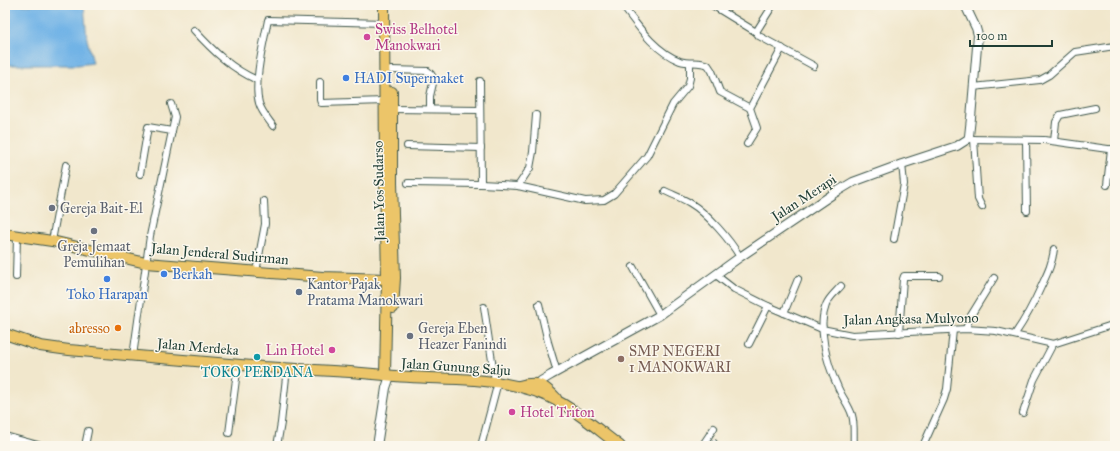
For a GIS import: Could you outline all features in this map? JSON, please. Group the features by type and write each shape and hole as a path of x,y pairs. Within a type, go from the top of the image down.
{"main road":[{"name":"Jalan Yos Sudarso","path":"384,5 385,101 395,278 388,376"},
{"name":"Jalan Yos Sudarso","path":"388,376 388,159 392,109 391,5"},
{"name":"Jalan Jenderal Sudirman","path":"5,234 52,241 146,263 323,277 387,278"},
{"name":"Jalan Merdeka","path":"5,334 40,346 69,350 388,376"},
{"name":"Jalan Gunung Salju","path":"388,376 496,382 519,386 533,383 539,389"},
{"path":"539,389 620,446"}],"street":[{"path":"622,5 647,38 677,60 708,65 712,71 720,92 750,108 757,128 747,144"},
{"path":"712,5 756,32 759,36 814,66"},
{"path":"756,32 773,5"},
{"path":"965,5 978,35 973,87 971,139 977,195 982,207"},
{"path":"273,126 262,110 258,101 257,80 269,20 385,23"},
{"path":"194,30 210,47 231,65 257,80"},
{"path":"973,87 1040,80 1049,75 1075,52 1115,46"},
{"path":"750,108 782,48"},
{"path":"408,183 518,186 585,201 604,200 611,197 643,161 652,147 673,104 688,86 690,78 690,63"},
{"path":"391,70 428,71 431,74 434,79 430,96 430,109"},
{"path":"480,81 481,184"},
{"path":"320,82 321,103 385,101"},
{"path":"133,356 155,209 175,117 171,104"},
{"path":"1054,141 1056,122 1060,115 1095,108"},
{"path":"392,109 480,110"},
{"path":"518,186 530,168 536,115"},
{"path":"140,174 148,127 172,131"},
{"path":"971,139 1054,141 1113,150 1107,185"},
{"name":"Jalan Merapi","path":"539,389 554,374 660,316 740,257 832,194 853,182 957,146 971,139"},
{"path":"1026,140 1027,211"},
{"path":"407,146 480,148"},
{"path":"894,239 904,184 902,164"},
{"path":"52,241 66,165"},
{"path":"665,191 684,199 696,207 726,236 740,257"},
{"path":"256,272 265,224 264,200"},
{"path":"16,277 17,236"},
{"path":"1015,334 1025,320 1036,299 1052,263 1054,249"},
{"path":"632,267 660,316"},
{"name":"Jalan Angkasa Mulyono","path":"716,275 734,289 768,306 822,329 852,335 966,329 996,330 1053,344"},
{"path":"900,333 904,276 939,276"},
{"path":"966,329 970,317 994,278"},
{"path":"784,312 798,279"},
{"path":"841,286 831,296 826,305 822,321 822,329 827,356 836,385 851,413 853,420 854,446"},
{"path":"540,304 554,374"},
{"path":"749,344 768,306"},
{"path":"481,446 496,382 484,307"},
{"path":"1023,414 1034,380 1053,344 1115,324"},
{"path":"923,446 947,390 953,330"},
{"path":"229,433 238,364"},
{"path":"277,446 287,368"},
{"path":"377,446 388,376"},
{"path":"702,446 714,428"},
{"path":"84,446 88,430"},
{"path":"5,437 38,446"}],"water":[{"path":"5,5 84,5 87,39 93,63 78,65 5,65"}],"place":[{"name":"Swiss Belhotel Manokwari","path":"367,37"},
{"name":"HADI Supermaket","path":"346,78"},
{"name":"Gereja Bait-El","path":"52,208"},
{"name":"Greja Jemaat Pemulihan","path":"94,231"},
{"name":"Berkah","path":"164,274"},
{"name":"Toko Harapan","path":"107,279"},
{"name":"Kantor Pajak Pratama Manokwari","path":"299,292"},
{"name":"abresso","path":"118,328"},
{"name":"Gereja Eben Heazer Fanindi","path":"410,336"},
{"name":"Lin Hotel","path":"332,350"},
{"name":"TOKO PERDANA","path":"257,357"},
{"name":"SMP NEGERI 1 MANOKWARI","path":"621,359"},
{"name":"Hotel Triton","path":"512,412"}]}
